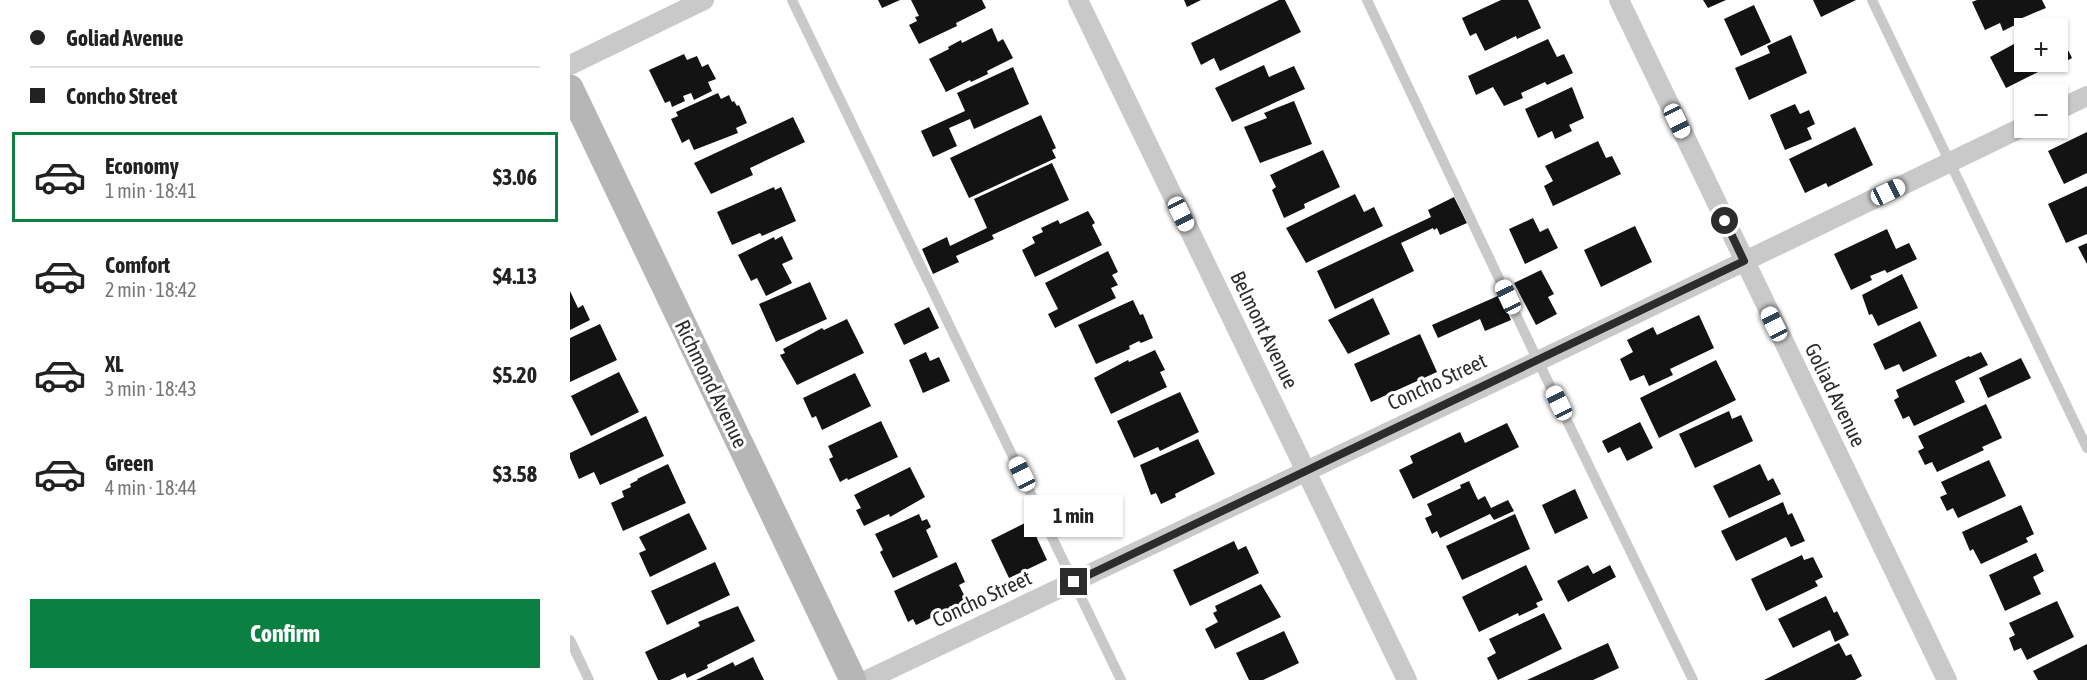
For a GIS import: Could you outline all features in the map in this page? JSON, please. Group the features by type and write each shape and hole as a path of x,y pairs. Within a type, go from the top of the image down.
{"street":[{"path":"570,65 704,0"},
{"name":"Belmont Avenue","path":"1078,0 1407,680"},
{"name":"Goliad Avenue","path":"1619,0 1947,680"},
{"name":"Richmond Avenue","path":"570,88 853,680"},
{"path":"2068,105 2087,96"},
{"name":"Concho Street","path":"867,680 1538,361 2014,131"}],"lane":[{"path":"792,0 1121,680"},
{"path":"1367,0 1538,361 1693,680"},
{"path":"1872,0 2087,448"},
{"path":"570,640 589,680"}],"building":[{"path":"878,0 900,0 882,8"},
{"path":"911,0 982,0 986,8 956,23 957,26 919,44 909,25 917,21 915,17 919,16"},
{"path":"1184,0 1201,0 1187,7"},
{"path":"1279,0 1285,0 1301,32 1220,71 1214,58 1201,65 1191,43"},
{"path":"1501,0 1528,0 1541,28 1517,39 1516,36 1485,51 1476,33 1470,36 1462,18"},
{"path":"1703,0 1726,0 1708,8"},
{"path":"1813,0 1856,0 1821,17"},
{"path":"1977,0 2042,0 2046,8 2022,18 2014,18 2014,26 2003,31 2000,23 1985,30 1972,2"},
{"path":"1754,5 1771,42 1741,56 1724,19"},
{"path":"992,28 998,42 1003,39 1013,58 987,71 988,74 946,92 929,59 961,40 962,43"},
{"path":"1791,35 1807,73 1749,100 1735,68 1770,53 1767,46"},
{"path":"1548,39 1557,57 1564,54 1573,73 1547,85 1545,82 1521,93 1523,98 1504,106 1493,87 1476,95 1468,76"},
{"path":"2014,44 2014,72 2038,72 2006,88 1990,57"},
{"path":"684,54 687,60 697,56 702,67 708,64 716,79 708,82 712,91 694,100 691,93 683,96 685,101 672,107 670,101 665,103 649,70"},
{"path":"1264,65 1269,77 1294,66 1305,89 1232,122 1215,88"},
{"path":"1013,67 1029,104 974,129 970,119 949,128 957,146 933,157 921,131 965,111 957,93"},
{"path":"1572,87 1584,118 1569,125 1572,131 1555,139 1552,131 1538,138 1525,109"},
{"path":"718,93 721,99 729,95 732,102 739,105 747,123 736,128 738,133 694,150 689,139 682,143 671,119 678,116 676,112"},
{"path":"1294,101 1312,144 1260,163 1244,127 1267,118 1264,113"},
{"path":"1795,104 1800,114 1809,110 1815,124 1807,128 1812,139 1785,150 1770,115"},
{"path":"1041,115 1056,148 1052,150 1056,158 969,198 950,158"},
{"path":"793,117 805,142 750,168 753,175 711,194 694,163"},
{"path":"1855,127 1873,165 1828,187 1826,183 1805,193 1789,159"},
{"path":"2087,132 2087,173 2064,184 2048,151"},
{"path":"1598,141 1606,158 1612,156 1621,174 1553,206 1544,186 1553,181 1545,166"},
{"path":"1323,150 1340,187 1304,204 1305,208 1284,218 1272,190 1276,187 1270,175"},
{"path":"1052,163 1069,200 992,235 994,239 956,256 959,262 933,274 922,249 947,237 950,246 987,228 974,199"},
{"path":"2087,186 2087,234 2066,243 2048,204"},
{"path":"774,187 775,190 781,187 796,221 762,236 760,233 732,245 717,212"},
{"path":"1355,194 1364,212 1374,207 1383,226 1306,263 1286,228"},
{"path":"1454,197 1467,223 1440,235 1437,228 1434,230 1433,228 1401,243 1414,271 1335,309 1317,271 1431,217 1428,210"},
{"path":"1088,211 1095,223 1092,225 1102,245 1035,277 1022,250 1035,243 1032,237 1043,232 1041,228 1058,220 1060,224"},
{"path":"1533,218 1540,232 1548,228 1558,248 1525,264 1509,229"},
{"path":"1635,226 1652,262 1601,287 1584,250"},
{"path":"1887,229 1896,249 1909,243 1917,259 1887,273 1885,270 1870,276 1872,280 1851,290 1834,254"},
{"path":"782,236 793,259 782,264 792,283 766,296 757,278 751,281 738,255 774,237 775,240"},
{"path":"2087,243 2087,264 2078,247"},
{"path":"1108,251 1118,272 1112,275 1118,285 1111,288 1116,298 1055,328 1048,314 1058,309 1045,283"},
{"path":"1541,270 1554,294 1548,297 1557,314 1536,325 1514,283"},
{"path":"1902,274 1918,308 1878,326 1872,314 1869,315 1862,295"},
{"path":"810,282 827,319 776,342 759,304"},
{"path":"570,291 578,308 583,305 590,320 570,330"},
{"path":"1500,295 1511,320 1485,331 1480,319 1438,338 1432,325"},
{"path":"1373,298 1390,334 1348,354 1328,320"},
{"path":"1133,300 1140,315 1143,314 1153,338 1141,343 1139,341 1129,346 1130,349 1096,364 1078,325"},
{"path":"929,307 939,328 904,345 894,324"},
{"path":"1699,315 1714,348 1670,369 1673,375 1649,386 1644,375 1630,381 1620,359 1633,352 1627,340 1653,327 1657,335"},
{"path":"847,319 864,353 797,385 780,355 785,353 783,349 822,328 824,330"},
{"path":"1920,321 1937,356 1903,372 1899,364 1885,370 1873,344"},
{"path":"600,324 617,360 570,382 570,338"},
{"path":"1420,334 1437,372 1371,402 1354,364"},
{"path":"1155,350 1165,370 1160,372 1167,387 1111,414 1094,378 1128,360 1129,362"},
{"path":"926,352 930,361 939,357 950,381 923,393 909,360"},
{"path":"1981,352 1988,365 1955,381 1965,402 1914,426 1909,416 1903,419 1894,400 1899,397 1896,390"},
{"path":"2021,358 2031,378 1988,398 1979,378"},
{"path":"1716,360 1736,400 1659,438 1640,398"},
{"path":"619,372 639,412 591,436 571,396"},
{"path":"855,373 871,406 822,430 816,416 812,418 803,398"},
{"path":"1180,392 1199,432 1160,451 1158,447 1134,458 1117,421"},
{"path":"1986,404 2002,438 1982,447 1984,450 1937,472 1932,462 1925,465 1918,451 1924,448 1918,436"},
{"path":"1729,411 1732,419 1741,415 1753,441 1695,468 1679,434"},
{"path":"646,416 664,456 600,485 594,472 579,479 570,453"},
{"path":"881,421 898,457 840,482 829,459 833,457 828,446"},
{"path":"1640,422 1653,448 1627,461 1620,447 1608,453 1602,441"},
{"path":"1507,423 1519,447 1413,499 1399,470 1413,463 1410,456 1460,432 1465,443"},
{"path":"1198,439 1215,474 1175,494 1176,497 1161,504 1156,493 1151,495 1140,465"},
{"path":"1989,460 2006,496 1958,518 1953,508 1947,511 1940,497 1947,494 1941,482"},
{"path":"668,464 686,503 623,531 611,503 624,497 622,491 631,487 630,484 637,479"},
{"path":"1760,464 1768,481 1773,478 1781,494 1729,518 1713,486"},
{"path":"910,467 925,497 890,517 889,514 864,526 856,510 861,508 854,495"},
{"path":"1469,481 1478,500 1485,496 1491,508 1508,500 1514,511 1494,520 1490,514 1440,538 1437,531 1432,534 1425,518 1432,515 1427,504 1461,488 1460,485"},
{"path":"1575,489 1588,518 1555,534 1542,505"},
{"path":"1783,502 1788,515 1792,513 1805,541 1791,547 1786,537 1736,561 1721,531"},
{"path":"2021,505 2034,534 2026,538 2028,542 1981,564 1973,549 1970,551 1962,532"},
{"path":"689,513 707,549 650,577 639,553 646,550 639,537"},
{"path":"919,514 922,521 927,519 931,527 926,530 938,557 893,578 880,552 883,550 875,534"},
{"path":"1515,514 1530,549 1462,580 1446,546"},
{"path":"1029,521 1047,560 1009,578 991,540"},
{"path":"1234,541 1238,550 1246,546 1259,573 1190,606 1173,570"},
{"path":"2036,553 2044,571 2033,577 2041,594 2005,611 1989,575"},
{"path":"1802,555 1804,560 1813,557 1823,577 1815,581 1818,586 1766,611 1751,579"},
{"path":"715,562 730,595 667,625 651,591"},
{"path":"956,562 965,582 959,585 967,601 916,625 913,619 908,622 894,591"},
{"path":"1526,565 1543,600 1536,603 1538,607 1519,616 1518,613 1479,632 1462,597"},
{"path":"1588,565 1593,574 1610,565 1616,577 1568,602 1557,581"},
{"path":"1261,584 1281,617 1215,649 1205,629 1218,622 1213,613 1217,611 1215,606"},
{"path":"1826,596 1834,613 1837,611 1849,635 1835,642 1830,630 1793,648 1778,619"},
{"path":"2057,601 2074,637 2027,660 2021,648 2014,651 2009,638 2015,635 2009,623"},
{"path":"738,606 755,641 707,665 708,668 687,678 685,673 670,680 658,680 645,652 700,626 698,622"},
{"path":"1544,613 1562,649 1498,680 1487,658 1496,653 1489,639"},
{"path":"1284,631 1299,663 1263,680 1249,680 1236,653"},
{"path":"1608,643 1619,668 1593,680 1527,680"},
{"path":"1839,643 1846,656 1851,654 1862,676 1855,680 1764,680"},
{"path":"2087,644 2087,680 2038,680 2033,671"},
{"path":"753,657 764,680 696,680 733,662 735,666"}],"route":[{"path":"1074,582 1744,261 1725,221"}]}
